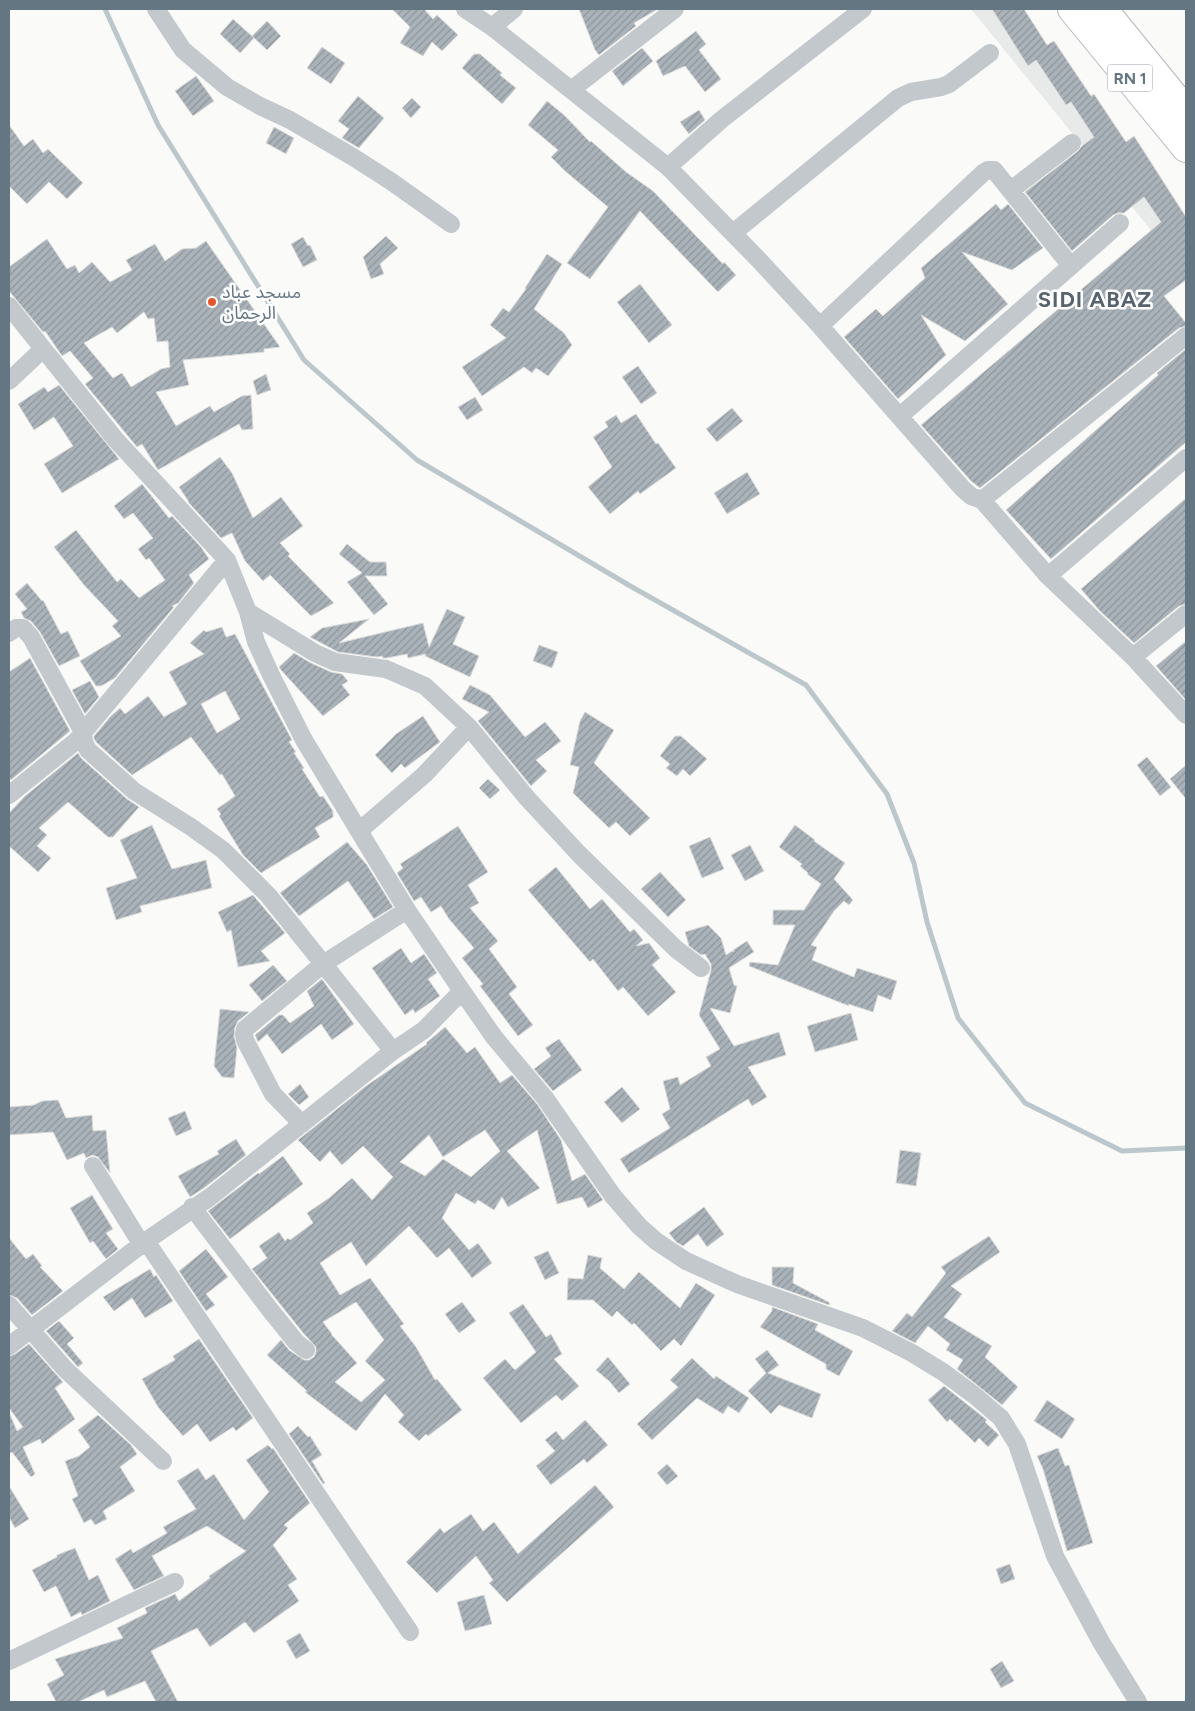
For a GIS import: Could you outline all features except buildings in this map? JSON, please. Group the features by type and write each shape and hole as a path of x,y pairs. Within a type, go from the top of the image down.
{"highway":[{"name":"RN 1","path":"1072,9 1183,127"},
{"name":"RN 1","path":"1103,9 1183,127"}],"street":[{"path":"156,9 183,50 226,87 290,120 353,158 392,182 451,224"},
{"path":"465,9 492,27 668,167 820,326 963,490 971,496 982,500 1048,576 1133,657 1186,715"},
{"path":"492,27 514,9"},
{"path":"570,90 675,9"},
{"path":"668,167 721,120 862,9"},
{"path":"733,233 898,98 911,92 949,84 990,53"},
{"path":"1011,190 1072,143"},
{"path":"820,326 988,170 994,170 1071,266"},
{"path":"900,416 1120,224"},
{"path":"9,306 116,440 227,560 248,612 256,642 288,708 304,740 359,831 407,910 494,1037 545,1098 613,1196 639,1226 656,1241 686,1261 737,1284 863,1328 888,1340 943,1372 1001,1418 1017,1444 1055,1556 1101,1642 1138,1702"},
{"path":"982,500 1186,336"},
{"path":"9,381 43,349"},
{"path":"1048,576 1186,458"},
{"path":"9,795 76,740 227,560"},
{"path":"248,612 315,653 335,662 386,669 425,686 469,727 526,798 578,854 676,949 701,968"},
{"path":"1133,657 1186,614"},
{"path":"9,633 16,628 23,628 31,637 83,732 84,742 88,750 134,791 223,850 268,895 393,1051"},
{"path":"359,831 424,775 469,727"},
{"path":"302,1124 273,1094 245,1040 245,1029 323,964 407,910"},
{"path":"9,1346 30,1328 210,1196 393,1051 424,1030 462,991"},
{"path":"93,1166 410,1632"},
{"path":"192,1208 296,1342 306,1350"},
{"path":"9,1305 66,1369 163,1461"},
{"path":"9,1661 175,1582"}],"shaded area":[{"path":"971,9 1010,9 1186,224 1186,273"}],"waterway":[{"path":"105,9 158,125 304,360 417,460 632,587 806,685 887,794 914,863 927,922 958,1018 1025,1103 1122,1151 1186,1148"}],"place":[{"name":"مسجد عباد الرحمان","path":"212,302"}],"district":[{"name":"SIDI ABAZ","path":"1095,299"}]}
